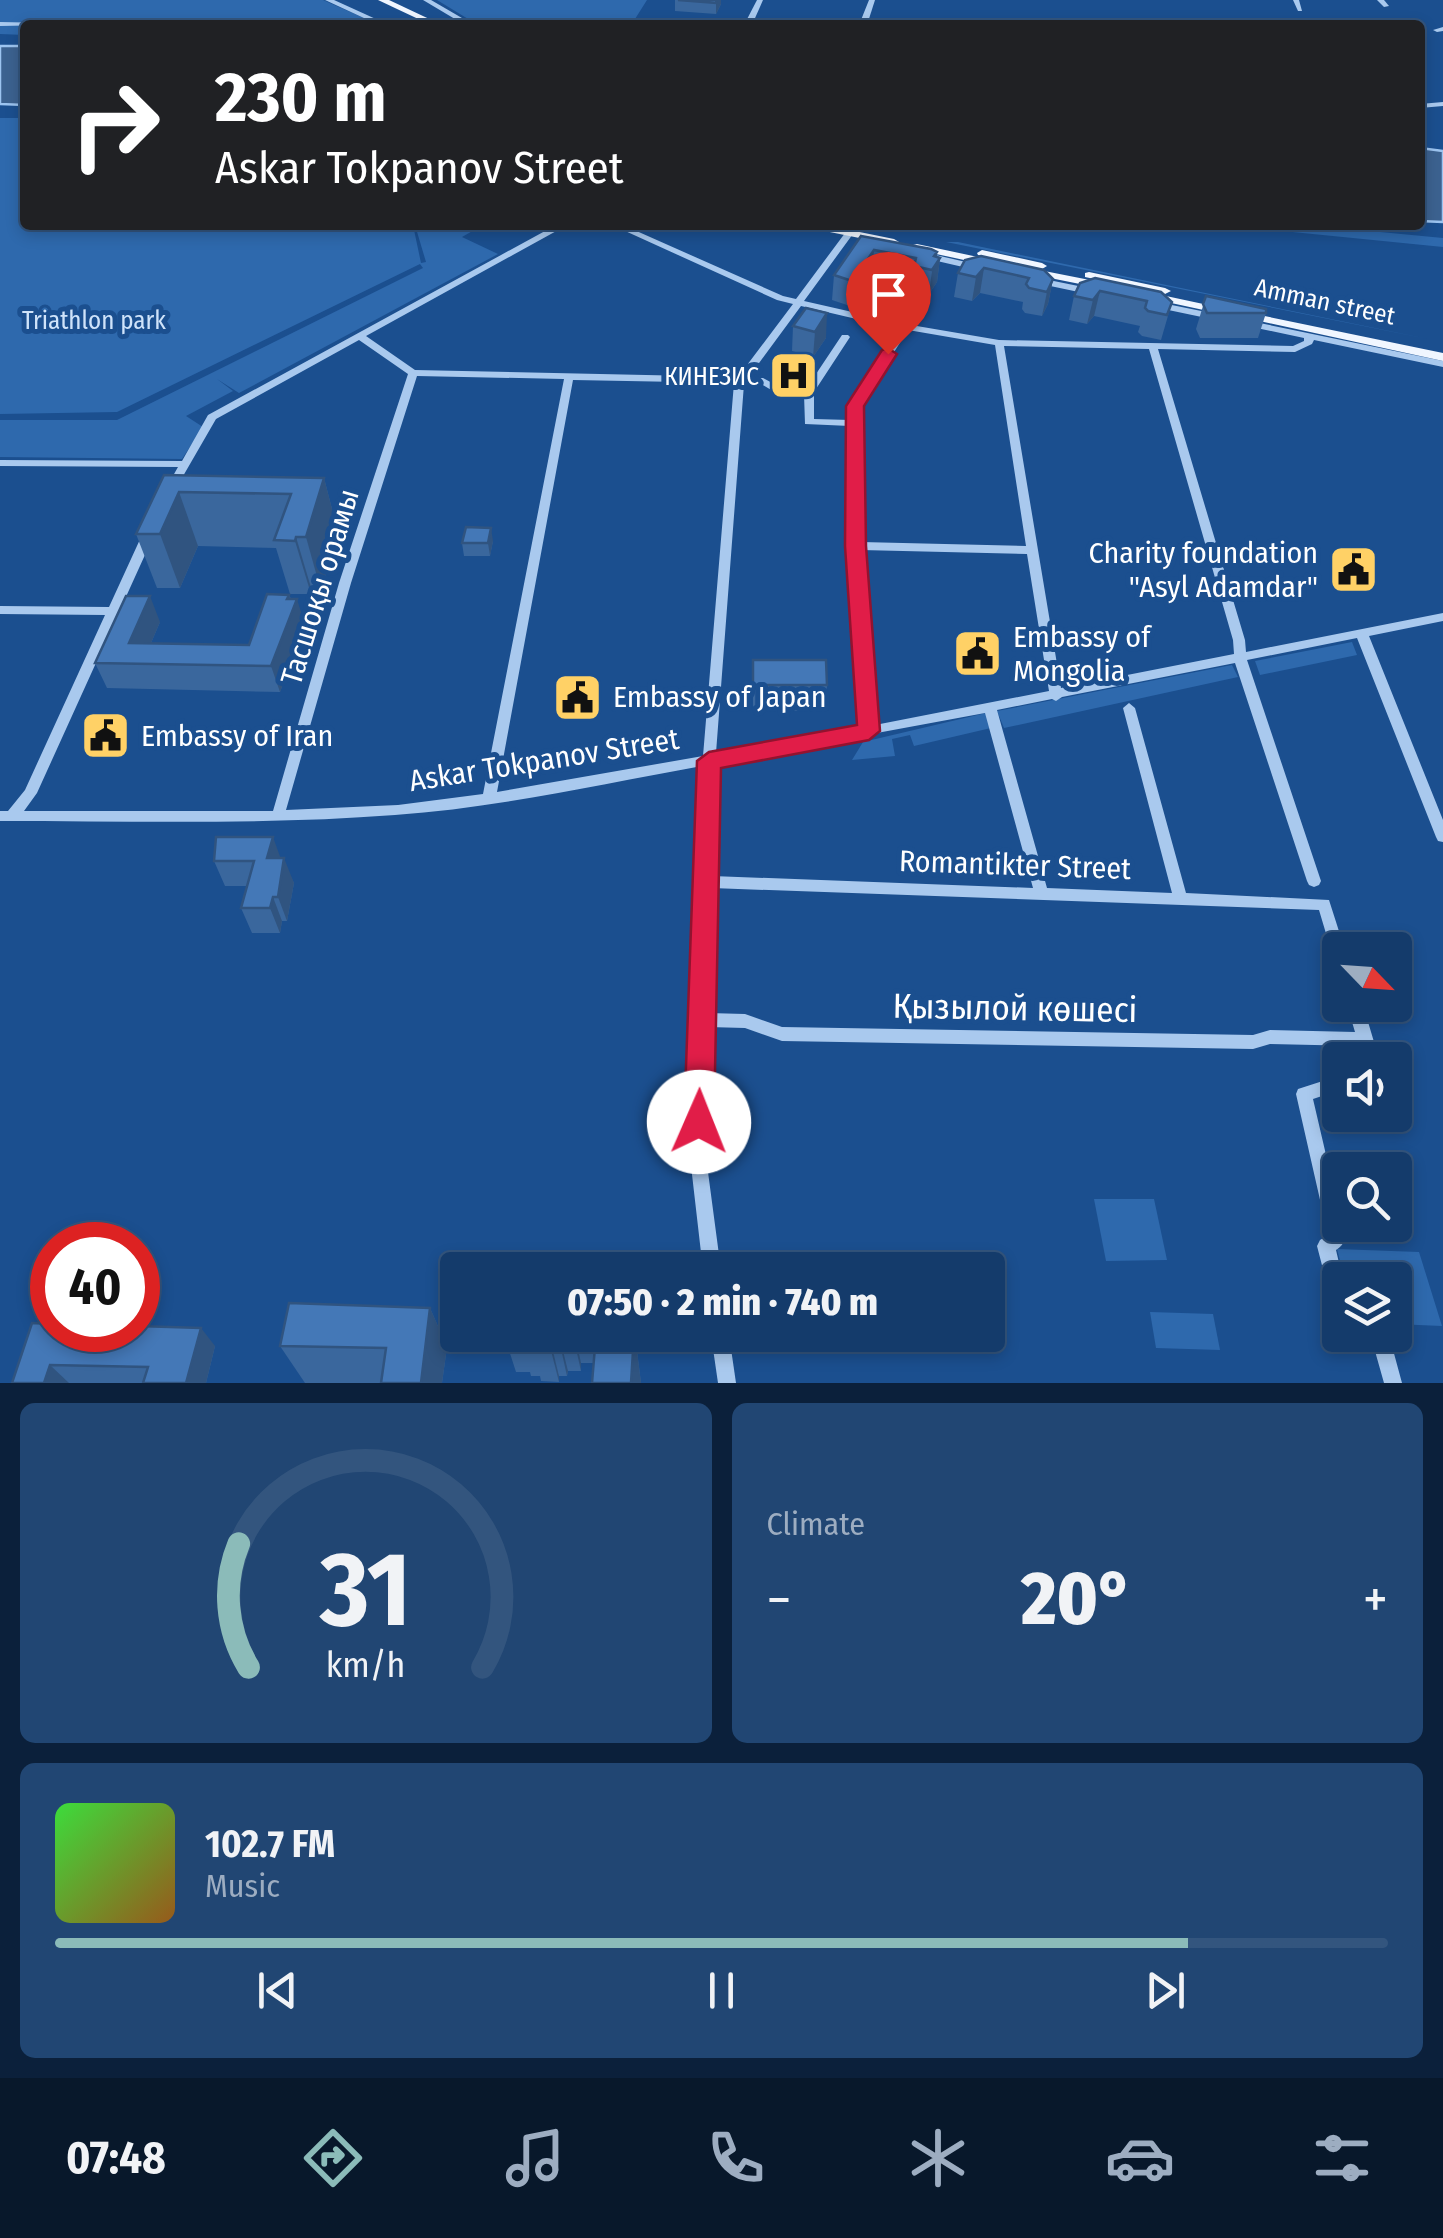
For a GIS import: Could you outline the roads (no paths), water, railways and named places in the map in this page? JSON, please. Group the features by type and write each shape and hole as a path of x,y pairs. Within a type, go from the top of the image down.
{"main road":[{"path":"364,0 407,20"},
{"path":"382,0 427,20"},
{"name":"Amman street","path":"854,230 882,240 1443,357"},
{"name":"Amman street","path":"859,230 1443,348"}],"street":[{"path":"328,0 374,20"},
{"path":"426,0 461,20"},
{"path":"1296,0 1300,10"},
{"path":"166,497 212,417 554,230"},
{"path":"628,230 796,303 999,343 1295,349 1309,342 1309,336"},
{"path":"710,1252 698,1157 700,1020 709,761 739,383 848,230"},
{"name":"Amman street","path":"882,240 939,260 996,272"},
{"path":"1016,276 1111,295"},
{"name":"Amman street","path":"1130,299 1443,364"},
{"path":"869,731 855,546 855,406 905,327"},
{"path":"361,338 413,372 763,381 773,388 809,392"},
{"path":"845,338 809,392 809,422 855,423"},
{"path":"999,343 1056,696"},
{"path":"1152,347 1239,640 1240,658 1314,880"},
{"name":"Тасшоқы орамы","path":"278,816 345,583 413,372"},
{"path":"489,799 569,377"},
{"path":"0,463 182,464"},
{"path":"6,816 30,792 150,529"},
{"path":"855,546 1032,550"},
{"path":"0,610 110,611"},
{"name":"Askar Tokpanov Street","path":"6,816 278,816 398,810 489,799 1056,696 1443,617"},
{"path":"1360,632 1443,837"},
{"path":"990,707 1042,895"},
{"path":"1129,708 1180,898"},
{"name":"Romantikter Street","path":"705,882 1324,904 1332,932"},
{"name":"Қызылой көшесі","path":"700,1020 745,1021 782,1034 1253,1042 1270,1037 1330,1038 1342,1042"},
{"path":"1322,1089 1304,1094 1338,1239 1326,1246 1330,1262"},
{"path":"722,1352 727,1383"},
{"path":"1385,1352 1394,1383"}],"place":[{"name":"КИНЕЗИС","path":"794,376"},
{"name":"Charity foundation \"Asyl Adamdar\"","path":"1353,570"},
{"name":"Embassy of Mongolia","path":"978,654"},
{"name":"Embassy of Japan","path":"578,697"},
{"name":"Embassy of Iran","path":"106,736"}],"park label":[{"name":"Triathlon park","path":"94,320"}]}
